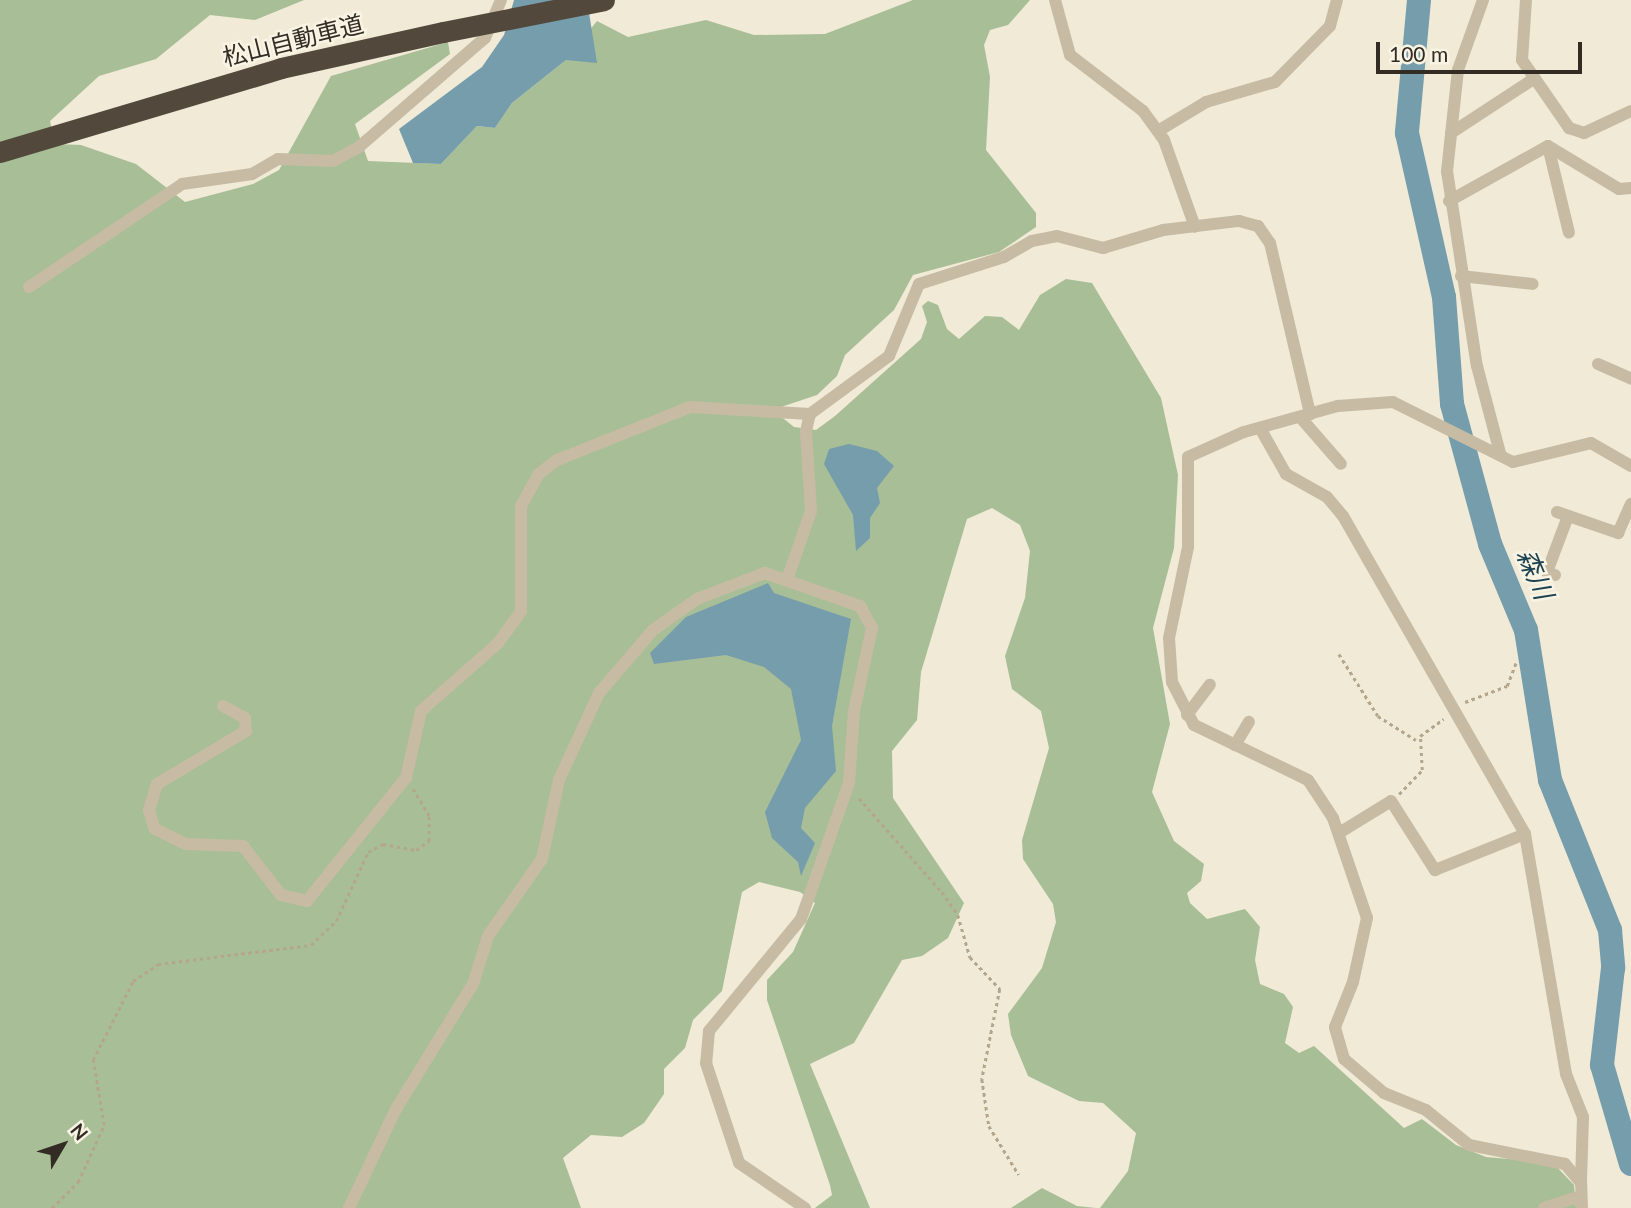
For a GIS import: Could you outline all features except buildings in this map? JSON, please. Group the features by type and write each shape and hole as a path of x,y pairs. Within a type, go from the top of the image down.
{"highway":[{"name":"松山自動車道","path":"0,152 70,128 281,68 604,0"}],"street":[{"path":"29,287 182,184 252,174 278,159 334,161 359,147 485,37 501,0"},
{"path":"1055,0 1070,55 1143,111 1158,131 1195,227"},
{"path":"1158,131 1206,102 1275,82 1330,26 1337,0"},
{"path":"1483,0 1458,70 1451,133 1449,201 1496,451"},
{"path":"1526,0 1520,51 1535,78 1577,133 1631,111"},
{"path":"1451,133 1535,78"},
{"path":"1449,201 1548,146"},
{"path":"1548,146 1619,189 1631,188"},
{"path":"1548,146 1569,233"},
{"path":"223,706 245,718 246,731 157,784 149,811 155,828 186,844 250,850 268,882 295,902 315,895 406,778 421,711 498,643 522,611 521,506 538,474 566,456 690,407 810,414 888,356 919,284 1004,257 1032,241 1057,236 1103,248 1195,227 1247,221 1266,234 1305,416 1341,464"},
{"path":"1461,276 1533,284"},
{"path":"1598,364 1631,379"},
{"path":"1581,1195 1557,1159 1498,1155 1469,1144 1426,1110 1384,1093 1344,1059 1335,1027 1353,982 1367,918 1339,834 1308,779 1235,745 1187,715 1168,659 1188,547 1188,457 1260,428 1305,416 1393,402 1520,463 1591,443 1631,466"},
{"path":"788,577 811,511 806,431 810,414"},
{"path":"1260,428 1286,474 1327,497 1343,516 1525,834 1566,1074 1583,1117 1581,1195"},
{"path":"1555,575 1547,572 1563,514 1618,533 1631,503"},
{"path":"349,1208 390,1120 473,984 488,936 542,859 559,780 599,693 653,629 697,599 765,573 788,577 869,615 849,783 802,919 709,1031 706,1063 739,1163 805,1208"},
{"path":"1187,715 1210,685"},
{"path":"1235,745 1250,722"},
{"path":"1339,834 1391,801 1435,870 1525,834"},
{"path":"1544,1208 1581,1195"}],"path":[{"path":"1339,654 1378,716 1417,741"},
{"path":"52,1208 78,1182 100,1135 93,1060 132,981 158,964 311,944 336,921 368,852 383,844 416,850 429,841 429,816 406,778"},
{"path":"849,783 942,892 958,915 970,957 1000,989 982,1079 989,1126 1019,1175"}],"green space":[{"path":"0,0 304,0 255,20 210,15 156,59 99,76 50,121 55,144 81,145 136,164 185,202 253,184 279,170 331,76 448,42 450,54 355,124 368,161 441,164 477,126 495,128 512,103 566,60 597,21 628,37 706,20 754,35 825,34 913,0 1030,0 1008,25 990,30 984,45 990,77 986,150 1036,213 1036,227 999,252 913,275 894,310 845,355 837,376 817,395 781,407 779,415 794,427 816,430 835,416 921,339 927,322 922,306 928,301 938,305 947,329 959,339 985,316 1002,317 1019,330 1040,295 1066,279 1092,283 1161,398 1178,475 1174,548 1153,628 1170,724 1152,792 1174,841 1204,864 1201,881 1187,893 1190,903 1207,919 1245,909 1260,927 1255,960 1260,984 1284,994 1293,1007 1285,1043 1299,1053 1314,1046 1404,1128 1422,1119 1456,1145 1486,1157 1553,1163 1574,1185 1576,1208 1100,1208 1128,1171 1136,1133 1103,1103 1079,1101 1028,1076 1011,1035 1008,1014 1042,968 1056,922 1053,904 1023,859 1022,840 1049,748 1041,711 1012,689 1005,656 1025,598 1030,551 1020,525 992,508 967,519 921,672 917,720 892,751 893,798 964,903 948,938 922,956 902,960 854,1043 810,1064 870,1208 815,1208 832,1195 830,1185 767,1000 767,980 793,952 815,903 800,892 759,882 742,892 722,991 693,1020 685,1048 664,1069 664,1094 644,1123 622,1137 591,1135 563,1158 581,1208 0,1208"},
{"path":"1042,1188 1077,1206 1096,1208 1011,1208"}],"water":[{"path":"514,0 587,0 597,63 566,60 512,103 495,128 477,126 441,164 413,163 399,129 482,67 504,35"},
{"path":"849,444 877,451 894,466 877,488 880,503 870,518 870,538 856,551 853,515 824,464 829,449"},
{"path":"768,583 774,593 851,619 832,726 836,771 805,808 801,828 815,843 801,876 798,862 772,838 765,812 801,740 791,689 764,667 726,655 654,664 650,653 686,617"}],"waterway":[{"name":"森川","path":"1419,0 1407,133 1444,297 1452,404 1490,544 1526,630 1550,780 1610,930 1613,968 1602,1065 1631,1164"}]}
